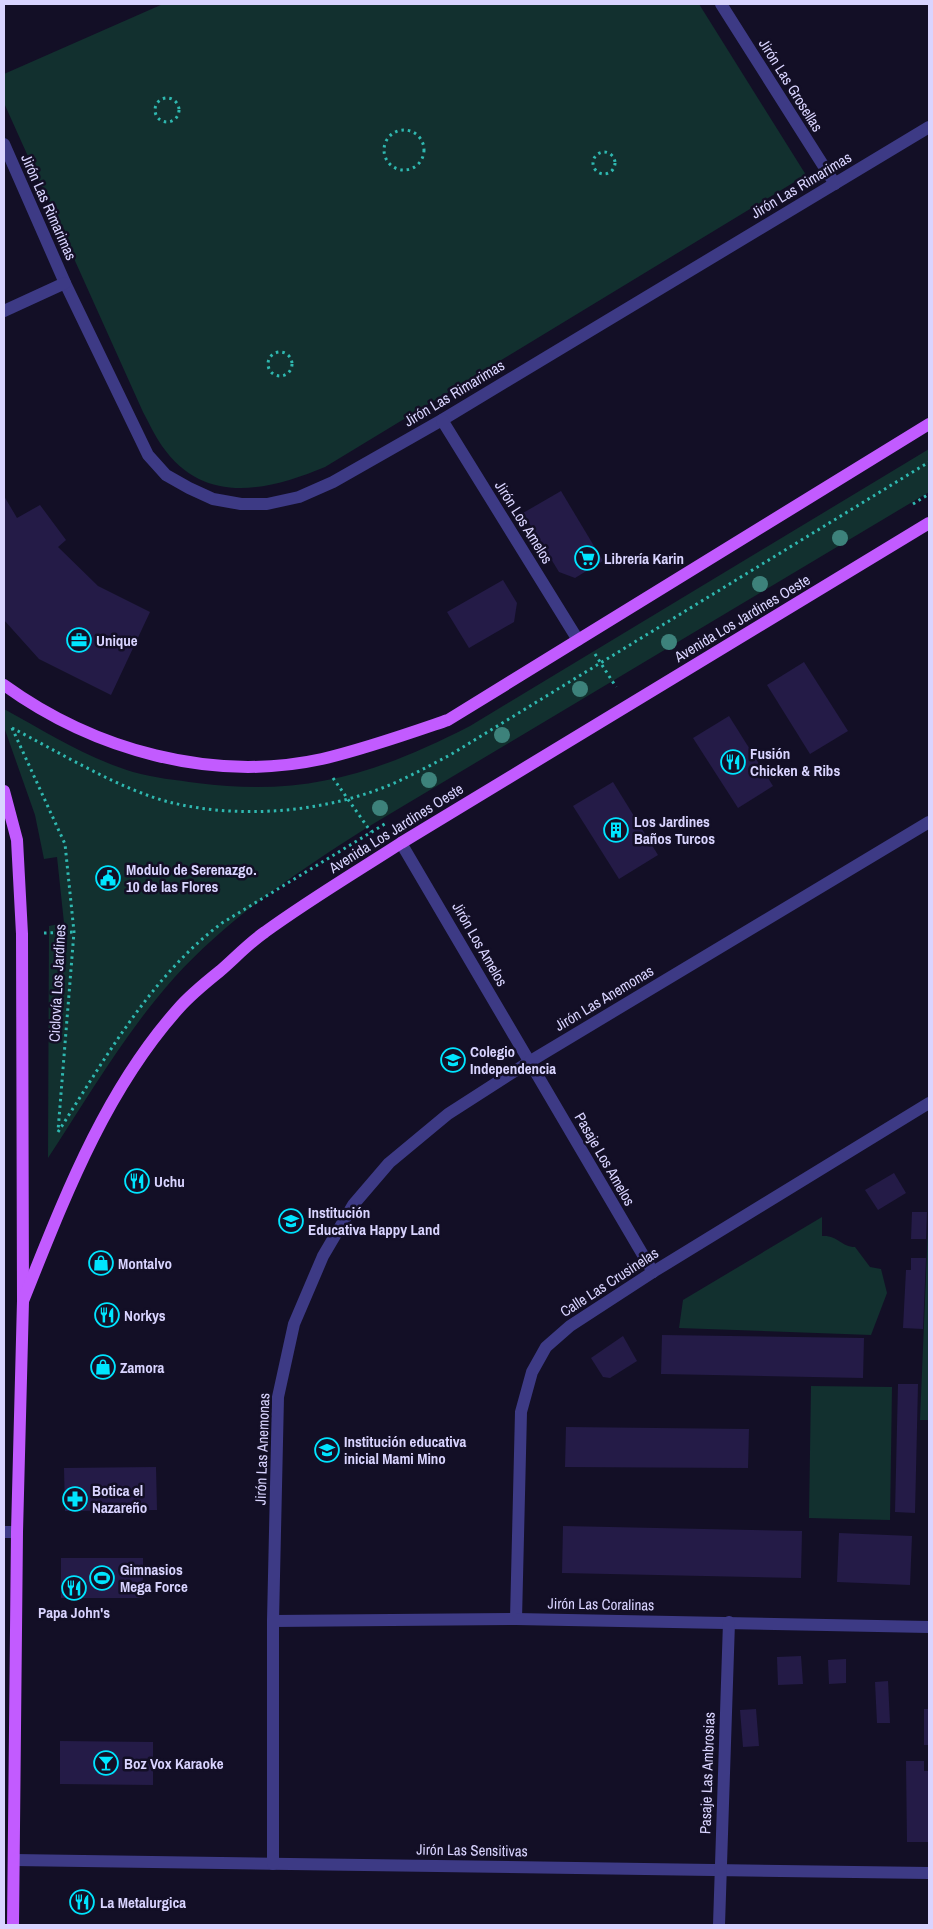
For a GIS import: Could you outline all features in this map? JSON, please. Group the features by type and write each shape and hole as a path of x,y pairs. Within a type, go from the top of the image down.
{"main road":[{"path":"4,685 20,697 70,724 113,742 156,757 212,766 267,766 320,759 380,744 448,720 929,424"},
{"name":"Avenida Los Jardines Oeste","path":"23,1301 72,1180 124,1084 169,1020 194,994 264,932 401,843 929,523"},
{"path":"4,791 17,840 21,902 23,1301 17,1532 13,1925"}],"street":[{"name":"Jirón Las Grosellas","path":"722,4 835,184"},
{"name":"Jirón Las Rimarimas","path":"4,144 64,284 148,455 166,475 213,499 241,504 267,504 299,497 333,482 442,420 929,127"},
{"name":"Jirón Las Rimarimas","path":"4,311 64,284"},
{"name":"Jirón Los Amelos","path":"442,420 581,638"},
{"name":"Jirón Las Anemonas","path":"273,1864 273,1621 278,1397 294,1324 323,1256 353,1206 389,1163 448,1114 529,1062 929,822"},
{"name":"Jirón Los Amelos","path":"401,843 529,1062"},
{"name":"Pasaje Los Amelos","path":"529,1062 652,1272"},
{"name":"Calle Las Crusinelas","path":"516,1619 521,1412 532,1372 546,1348 570,1326 652,1272 929,1103"},
{"path":"4,1532 17,1532"},
{"name":"Jirón Las Coralinas","path":"273,1621 516,1619 929,1627"},
{"name":"Pasaje Las Ambrosias","path":"719,1925 729,1622"},
{"name":"Jirón Las Sensitivas","path":"14,1860 929,1872"}],"path":[{"path":"169,97 177,102 180,111 177,118 165,122 159,119 155,107 160,99 169,97"},
{"path":"402,130 411,132 419,137 423,146 423,155 419,163 411,169 402,170 394,168 384,155 387,138 402,130"},
{"path":"605,152 612,155 615,162 610,172 606,174 598,173 594,168 593,161 597,154 605,152"},
{"path":"277,351 285,352 290,358 292,365 289,372 282,376 275,375 269,370 267,362 270,355 277,351"},
{"path":"581,638 626,707"},
{"name":"Ciclovía Los Jardines","path":"12,728 65,844 74,932 58,1132"},
{"path":"320,759 386,853"}],"green space":[{"path":"163,4 699,4 806,175 325,467 281,482 259,487 237,488 217,485 197,478 179,465 154,434 4,103 4,74"},
{"path":"929,449 929,492 368,827 291,878 241,915 195,956 156,999 108,1066 48,1158 49,926 64,923 57,857 44,859 35,815 4,727 4,709 67,744 99,759 133,772 157,777 236,787 272,787 306,784 371,769 436,743 470,726"},
{"path":"929,1204 929,1420 920,1420"},
{"path":"822,1217 822,1236 832,1237 846,1245 855,1247 870,1267 881,1269 887,1293 871,1335 679,1328 683,1300"},
{"path":"811,1386 892,1387 890,1520 809,1518"}],"building":[{"path":"561,491 603,561 575,578 559,572 523,513"},
{"name":"Unique","path":"4,496 17,518 40,505 66,540 58,547 98,586 150,612 111,695 39,659 4,620"},
{"path":"503,580 517,603 514,622 469,648 447,612"},
{"path":"804,662 848,731 810,754 767,685"},
{"name":"Fusión Chicken & Ribs","path":"729,716 773,786 738,808 693,738"},
{"name":"Los Jardines Baños Turcos","path":"613,782 658,855 619,879 573,806"},
{"path":"894,1173 906,1193 878,1210 865,1190"},
{"path":"912,1212 927,1212 926,1239 911,1239"},
{"path":"911,1258 926,1258 923,1329 903,1328 906,1270 911,1270"},
{"path":"662,1335 864,1338 863,1378 661,1374"},
{"path":"623,1336 637,1361 610,1378 603,1377 591,1358"},
{"path":"898,1384 918,1384 915,1513 895,1512"},
{"path":"566,1427 749,1429 748,1468 565,1467"},
{"path":"156,1467 157,1510 65,1511 64,1468"},
{"path":"563,1526 802,1531 801,1578 562,1573"},
{"path":"839,1533 912,1536 910,1585 837,1582"},
{"name":"Gimnasios Mega Force","path":"61,1558 143,1558 143,1598 61,1598"},
{"path":"801,1656 803,1684 778,1685 777,1657"},
{"path":"846,1659 846,1683 829,1684 828,1660"},
{"path":"888,1681 890,1723 877,1723 875,1682"},
{"path":"756,1709 759,1746 743,1747 740,1710"},
{"path":"924,1709 929,1709 929,1745 924,1745"},
{"name":"Boz Vox Karaoke","path":"60,1741 153,1742 153,1785 60,1784"},
{"path":"906,1761 924,1761 924,1771 929,1771 929,1842 907,1842"}],"place":[{"name":"Librería Karin","path":"587,558"},
{"name":"Unique","path":"79,640"},
{"name":"Fusión Chicken & Ribs","path":"733,762"},
{"name":"Los Jardines Baños Turcos","path":"616,830"},
{"name":"Modulo de Serenazgo. 10 de las Flores","path":"108,878"},
{"name":"Colegio Independencia","path":"453,1060"},
{"name":"Uchu","path":"137,1181"},
{"name":"Institución Educativa Happy Land","path":"291,1221"},
{"name":"Montalvo","path":"101,1263"},
{"name":"Norkys","path":"107,1315"},
{"name":"Zamora","path":"103,1367"},
{"name":"Institución educativa inicial Mami Mino","path":"327,1450"},
{"name":"Botica el Nazareño","path":"75,1499"},
{"name":"Gimnasios Mega Force","path":"102,1578"},
{"name":"Papa John's","path":"74,1588"},
{"name":"Boz Vox Karaoke","path":"106,1763"},
{"name":"La Metalurgica","path":"82,1902"}]}
